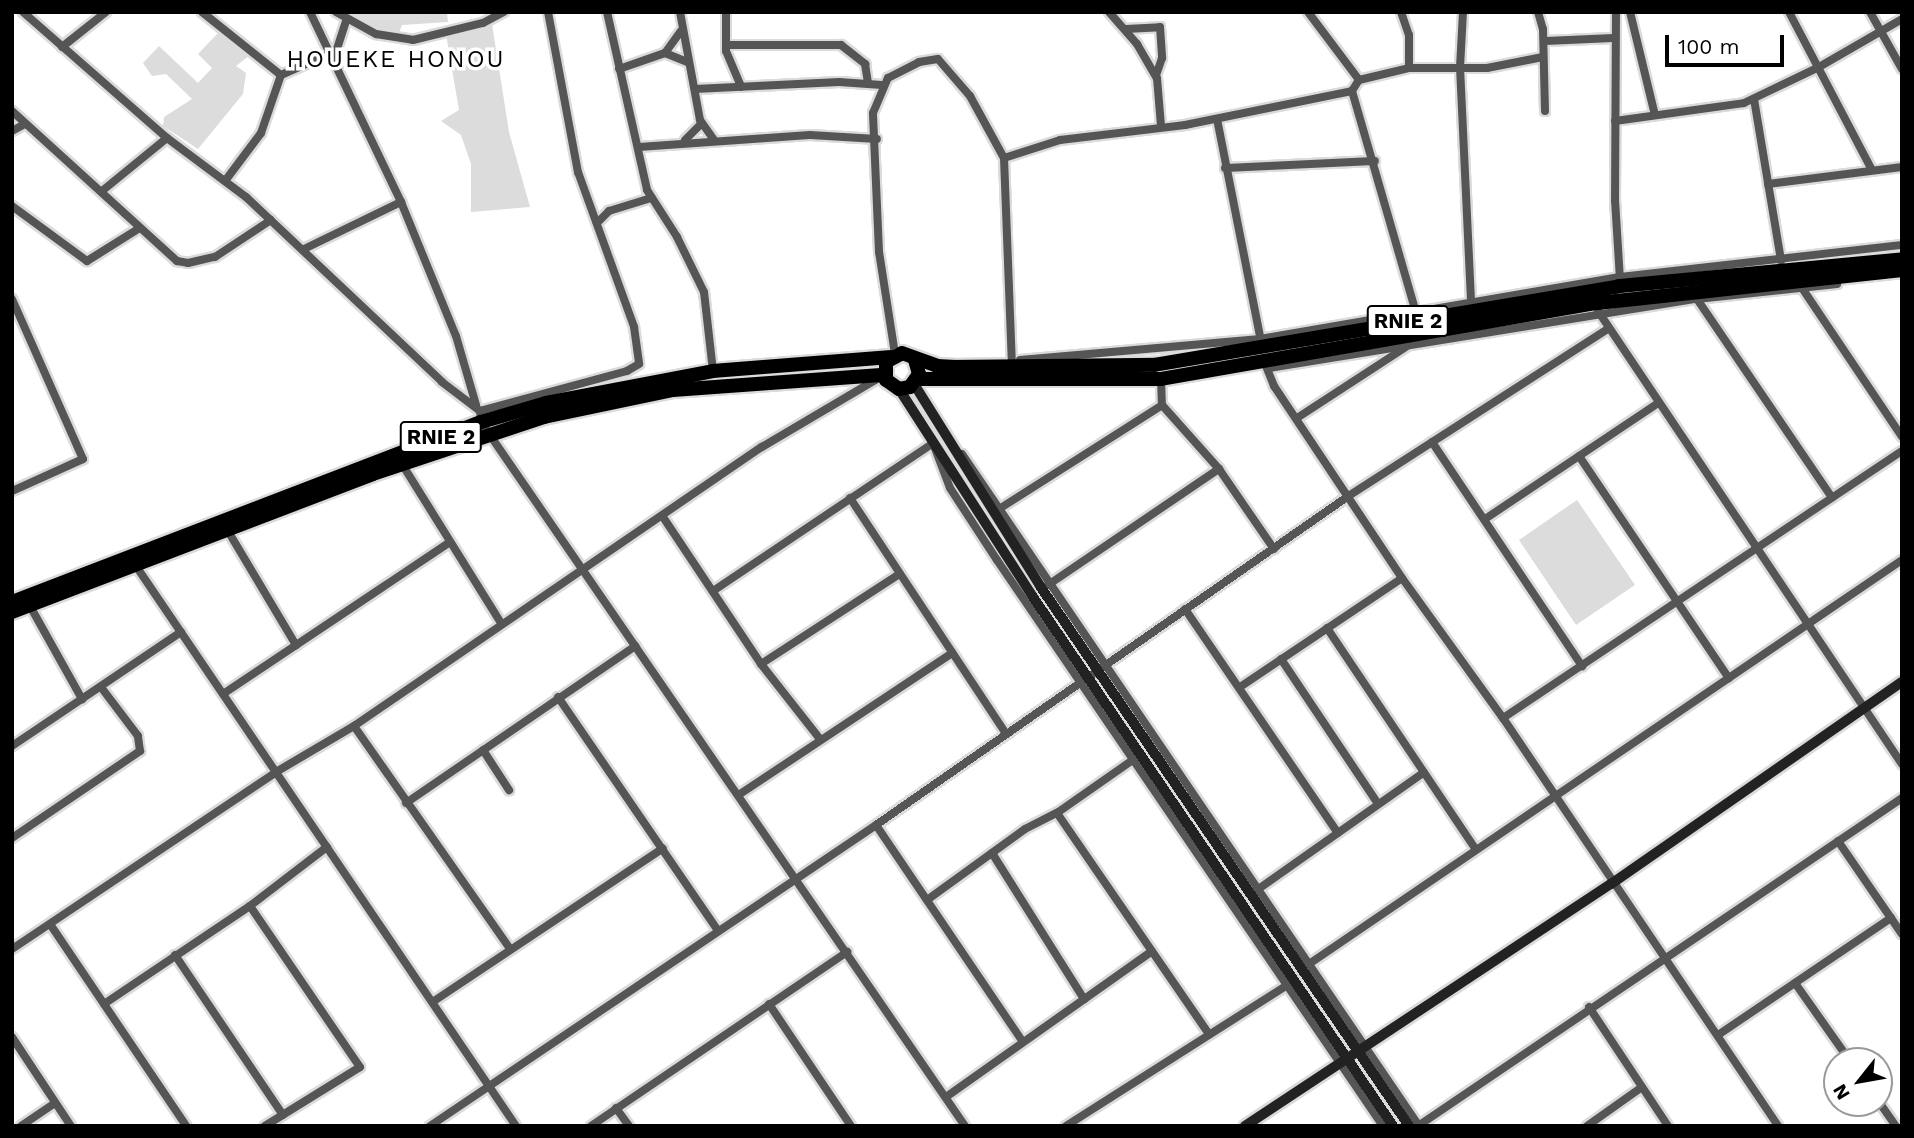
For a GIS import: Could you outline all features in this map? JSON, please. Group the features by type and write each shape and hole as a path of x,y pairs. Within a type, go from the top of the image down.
{"highway":[{"name":"RNIE 2","path":"899,389 916,381 1161,379 1417,316 1620,281 1781,263 1902,259"},
{"name":"RNIE 2","path":"12,602 481,418 713,371 892,356 937,366 1154,365 1902,272"},
{"path":"892,356 884,375 899,389"},
{"path":"915,360 916,381"},
{"name":"RNIE 2","path":"12,612 402,464 481,418 585,406 673,390 884,375"}],"main road":[{"path":"916,381 945,435 1362,1049 1409,1126"},
{"path":"899,389 1084,679 1344,1061 1393,1126"},
{"path":"1245,1126 1611,884 1902,682"}],"street":[{"path":"23,12 167,138 271,219 481,418 965,1126"},
{"path":"62,47 106,12"},
{"path":"202,12 281,75"},
{"path":"310,12 401,202 456,336 481,418"},
{"path":"336,12 346,20 376,34 413,40 483,23 504,12"},
{"path":"481,418 627,371 639,364 634,327 577,164 548,12"},
{"path":"607,12 618,69 650,198 677,237 704,292 713,371"},
{"path":"680,12 681,31 701,124 714,140"},
{"path":"726,12 726,45 741,87"},
{"path":"1109,12 1126,29 1156,75"},
{"path":"1401,12 1409,35 1409,68"},
{"path":"1463,12 1460,67 1471,301"},
{"path":"1538,12 1544,41 1545,111"},
{"path":"1352,90 1376,161 1417,316 1471,301 1620,281 1615,121 1616,12"},
{"path":"1630,12 1654,115"},
{"path":"1788,12 1872,170"},
{"path":"1870,12 1902,69"},
{"path":"1312,14 1359,80"},
{"path":"1615,121 1754,99 1819,67 1902,19"},
{"path":"281,75 332,56 346,20"},
{"path":"1126,29 1160,27 1162,58 1156,75 1161,125"},
{"path":"618,69 665,52 681,31"},
{"path":"1544,41 1615,38"},
{"path":"726,45 841,45 865,64 868,83"},
{"path":"665,52 687,62"},
{"path":"1004,159 1060,140 1217,119 1352,90 1359,80 1409,68 1487,68 1544,57"},
{"path":"695,89 868,83 881,85 919,62 945,62 1004,159 1010,365"},
{"path":"225,181 261,132 281,75"},
{"path":"881,85 873,113 877,139 879,252 892,356"},
{"path":"1754,99 1781,263 1902,245"},
{"path":"12,111 23,125 102,191 138,229 177,261 188,263 215,257 271,219"},
{"path":"1217,119 1263,353 1297,418 1402,578 1503,718 1611,884 1718,1035 1778,1126"},
{"path":"685,140 701,124"},
{"path":"12,131 23,125"},
{"path":"639,146 685,140 810,135 877,139"},
{"path":"102,191 167,138"},
{"path":"1225,168 1376,161"},
{"path":"1769,184 1902,167"},
{"path":"597,223 609,211 650,198"},
{"path":"304,249 401,202"},
{"path":"12,206 87,261 138,229"},
{"path":"1263,353 1410,344 1598,309 1800,285 1902,437"},
{"path":"1698,299 1832,498"},
{"path":"12,491 83,459 13,303"},
{"path":"1598,309 1608,329 1902,765"},
{"path":"430,1126 876,825 1005,732 1274,549 1347,496 1608,329"},
{"path":"1297,418 1410,344"},
{"path":"12,949 276,772 354,726 762,447 884,375"},
{"path":"1161,379 1162,405 1219,469 1274,549"},
{"path":"1485,519 1658,403"},
{"path":"999,509 1162,405"},
{"path":"945,435 969,462 1101,668 1309,964 1362,1049 1418,1126 1589,1007 1902,798"},
{"path":"1432,442 1582,666"},
{"path":"713,591 933,443"},
{"path":"1503,718 1757,550 1902,450"},
{"path":"1579,456 1729,678"},
{"path":"402,464 502,623"},
{"path":"1048,585 1219,469"},
{"path":"850,498 898,575 1005,732"},
{"path":"663,517 761,664 820,739"},
{"path":"228,531 296,645"},
{"path":"223,694 450,542"},
{"path":"1309,964 1902,560"},
{"path":"136,566 434,1001 516,1126"},
{"path":"761,664 898,575"},
{"path":"1240,687 1402,578"},
{"path":"30,607 82,699"},
{"path":"1185,609 1338,833"},
{"path":"1327,628 1476,850"},
{"path":"12,746 181,632"},
{"path":"406,803 635,646"},
{"path":"740,794 952,653"},
{"path":"1281,659 1378,804"},
{"path":"12,838 140,751 138,736 101,687"},
{"path":"558,697 718,931"},
{"path":"354,726 510,949"},
{"path":"483,750 509,790"},
{"path":"926,900 1137,757 1287,985 1344,1061 1383,1126"},
{"path":"1257,890 1424,772"},
{"path":"1057,813 1209,1034"},
{"path":"876,825 1023,1041"},
{"path":"1838,841 1902,934"},
{"path":"104,1004 250,906 327,847"},
{"path":"434,1001 663,848"},
{"path":"992,853 1084,999"},
{"path":"250,906 360,1067 265,1126"},
{"path":"1718,1035 1891,919"},
{"path":"50,924 186,1126"},
{"path":"946,1097 1152,951"},
{"path":"591,1126 847,952"},
{"path":"175,955 283,1115"},
{"path":"1796,983 1840,1047"},
{"path":"1066,1126 1287,985"},
{"path":"769,1004 851,1126"},
{"path":"1589,1007 1668,1126"},
{"path":"12,1037 71,1126"},
{"path":"1587,1126 1642,1087"},
{"path":"21,1126 55,1103"},
{"path":"616,1108 629,1126"}],"shaded area":[{"path":"347,12 447,12 448,22 402,25 399,33 346,20"},
{"path":"492,24 509,132 530,207 471,212 471,164 461,135 441,121 459,110 446,34"},
{"path":"220,31 250,55 236,66 246,73 243,94 198,149 163,126 164,117 192,99 166,74 152,76 143,63 159,46 198,83 212,68 198,54"},
{"path":"1577,500 1635,585 1576,625 1519,540"}],"district":[{"name":"HOUEKE HONOU","path":"396,60"}]}
